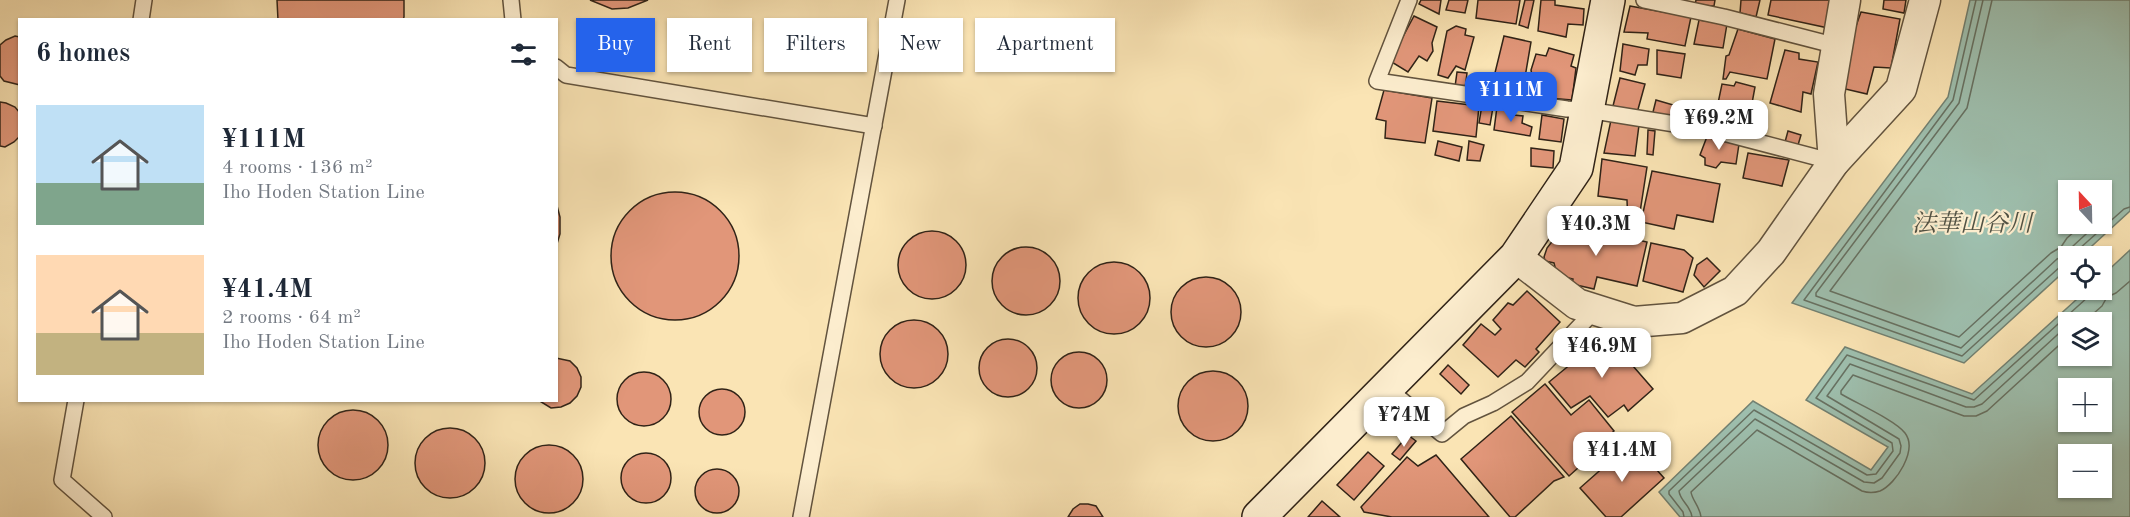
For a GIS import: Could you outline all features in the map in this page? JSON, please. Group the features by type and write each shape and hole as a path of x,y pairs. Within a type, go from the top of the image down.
{"main road":[{"path":"1259,517 1516,257 1576,168 1608,0"}],"street":[{"path":"1834,162 1829,94 1845,0"},
{"path":"1516,257 1577,304 1634,322 1682,318 1735,291 1771,252 1834,162 1901,89 1925,0"}],"lane":[{"path":"141,18 144,0"},
{"path":"511,0 513,18"},
{"path":"801,517 897,0"},
{"path":"1409,0 1377,81 1588,110 1712,130 1834,162"},
{"path":"1644,0 1724,17 1838,46"},
{"path":"558,69 566,75 874,126"},
{"path":"1387,388 1442,434 1464,416 1493,403 1527,382 1594,310"},
{"path":"76,402 62,480 104,517"}],"water":[{"name":"法華山谷川","path":"1970,0 2130,0 2130,211 2112,228 2112,180 2058,180 2058,234 2105,234 2092,246 2058,246 2058,277 1964,363 1792,303 1948,97"},
{"path":"2130,250 2130,517 1680,517 1659,492 1753,401 1871,470 1888,447 1806,400 1845,347 1972,394 2058,316 2058,366 2112,366 2112,312 2063,312 2076,300 2112,300 2112,267"}],"building":[{"path":"277,0 404,0 404,18 278,18"},
{"path":"590,0 648,0 628,8 612,9"},
{"path":"1421,0 1441,0 1439,14 1419,4"},
{"path":"1449,0 1468,0 1465,13 1446,10"},
{"path":"1478,0 1520,0 1516,24 1476,18"},
{"path":"1525,0 1534,0 1528,28 1519,25"},
{"path":"1541,0 1555,0 1555,5 1584,9 1583,25 1568,24 1566,37 1538,31"},
{"path":"1696,0 1715,0 1714,6 1695,5"},
{"path":"1741,0 1760,0 1756,17 1740,13"},
{"path":"1771,0 1838,0 1833,29 1768,15"},
{"path":"1884,0 1906,0 1904,13 1883,9"},
{"path":"1630,6 1691,17 1685,46 1647,39 1648,33 1624,32"},
{"path":"1861,12 1900,19 1891,68 1874,67 1867,94 1841,88 1851,40"},
{"path":"1414,16 1437,27 1432,43 1433,51 1427,61 1419,56 1408,72 1390,61"},
{"path":"1699,20 1727,24 1723,48 1694,44"},
{"path":"1456,26 1466,29 1465,35 1474,37 1465,70 1456,66 1448,78 1438,75 1447,31"},
{"path":"1738,29 1775,39 1767,79 1730,72 1726,79 1723,79 1726,56 1729,55"},
{"path":"1504,36 1531,42 1523,89 1492,85"},
{"path":"18,37 18,84 4,81 0,76 0,45 6,40"},
{"path":"1623,44 1649,49 1647,65 1638,65 1635,75 1620,71"},
{"path":"1549,48 1574,55 1571,66 1576,68 1572,100 1536,97 1537,81 1533,81 1531,70 1536,54 1546,56"},
{"path":"1657,50 1685,54 1681,78 1657,74"},
{"path":"1785,50 1799,53 1799,59 1818,62 1811,94 1803,92 1801,112 1770,103"},
{"path":"1457,72 1467,73 1465,89 1455,87"},
{"path":"1620,78 1645,84 1637,113 1613,106"},
{"path":"1736,82 1755,87 1748,125 1731,121 1732,112 1717,108 1722,84 1734,86"},
{"path":"1384,90 1432,98 1425,143 1385,138 1386,121 1376,119"},
{"path":"1656,100 1680,107 1675,122 1652,116"},
{"path":"1437,101 1479,106 1476,137 1433,131"},
{"path":"0,102 15,107 18,111 18,138 5,147 0,146"},
{"path":"1482,105 1493,107 1490,125 1479,123"},
{"path":"1497,107 1514,112 1514,115 1523,116 1522,123 1532,127 1530,136 1494,130"},
{"path":"1542,115 1564,119 1561,142 1539,139"},
{"path":"1611,120 1639,125 1635,156 1604,153"},
{"path":"1648,130 1655,131 1653,155 1647,154"},
{"path":"1788,131 1801,135 1798,145 1785,142"},
{"path":"1708,134 1739,144 1736,164 1721,162 1716,168 1705,165 1705,158 1700,155"},
{"path":"1438,141 1462,147 1459,161 1435,155"},
{"path":"1469,141 1484,145 1480,161 1467,160"},
{"path":"1531,148 1554,151 1553,168 1531,166"},
{"path":"1748,153 1789,160 1782,186 1743,178"},
{"path":"1602,159 1647,167 1638,225 1628,226 1627,200 1598,196"},
{"path":"1652,171 1720,184 1713,222 1677,215 1674,229 1641,222"},
{"path":"675,192 700,197 720,211 734,231 739,256 734,281 720,301 700,315 675,320 650,315 630,301 616,281 611,256 616,231 630,211 650,197"},
{"path":"558,210 560,217 558,240"},
{"path":"1567,224 1647,242 1637,286 1597,277 1594,289 1572,284 1573,279 1557,275 1554,263 1545,261 1544,257 1547,248 1561,230 1565,230"},
{"path":"932,231 945,233 956,241 964,252 966,265 964,278 956,289 945,297 932,299 919,297 908,289 900,278 898,265 900,252 908,241 919,233"},
{"path":"1651,243 1684,250 1693,258 1683,292 1643,281"},
{"path":"1026,247 1039,250 1050,257 1057,268 1060,281 1057,294 1050,305 1039,312 1026,315 1013,312 1002,305 995,294 992,281 995,268 1002,257 1013,250"},
{"path":"1707,258 1720,271 1704,287 1694,275 1697,265"},
{"path":"1114,262 1134,268 1144,278 1150,298 1144,318 1134,328 1114,334 1094,328 1084,318 1078,298 1084,278 1094,268"},
{"path":"1213,277 1226,283 1235,292 1239,298 1241,312 1239,326 1231,337 1220,345 1199,347 1181,337 1173,326 1171,305 1181,287 1192,279"},
{"path":"1527,291 1560,322 1536,349 1539,352 1525,367 1516,360 1498,377 1463,345 1481,324 1495,335 1501,329 1493,320 1508,303 1513,305"},
{"path":"914,320 927,323 938,330 945,341 948,354 945,367 938,378 927,385 914,388 901,385 890,378 883,367 880,354 883,341 890,330 901,323"},
{"path":"1606,335 1653,389 1628,411 1624,405 1608,417 1590,396 1571,408 1549,382"},
{"path":"1002,339 1014,339 1029,347 1037,362 1037,374 1029,389 1014,397 1002,397 987,389 979,374 979,362 987,347"},
{"path":"1079,352 1090,354 1099,360 1105,369 1107,380 1105,391 1099,400 1090,406 1079,408 1068,406 1059,400 1053,391 1051,380 1053,369 1059,360 1068,354"},
{"path":"558,358 570,361 577,368 581,377 581,387 577,396 570,403 551,408 541,402 558,402"},
{"path":"1448,365 1469,385 1461,394 1440,374"},
{"path":"1213,371 1226,374 1238,381 1245,393 1248,406 1245,419 1238,431 1226,438 1213,441 1200,438 1188,431 1181,419 1178,406 1181,393 1188,381 1200,374"},
{"path":"644,372 654,374 663,380 669,389 671,399 669,409 663,418 654,424 644,426 634,424 625,418 619,409 617,399 619,389 625,380 634,374"},
{"path":"1545,384 1571,415 1589,400 1614,431 1603,441 1610,451 1595,466 1587,460 1569,476 1512,412"},
{"path":"722,389 738,396 745,412 738,428 722,435 706,428 699,412 706,396"},
{"path":"353,410 372,416 382,426 388,445 382,464 372,474 353,480 334,474 324,464 318,445 324,426 334,416"},
{"path":"1511,416 1564,477 1554,481 1515,517 1510,517 1461,459"},
{"path":"450,428 463,431 475,438 482,450 485,463 482,476 475,488 463,495 450,498 437,495 425,488 418,476 415,463 418,450 425,438 437,431"},
{"path":"1408,435 1416,441 1400,460 1392,454"},
{"path":"1632,442 1664,478 1621,517 1606,517 1580,488"},
{"path":"542,445 556,445 568,450 578,460 583,479 578,498 568,508 556,513 542,513 530,508 520,498 515,486 515,472 520,460 530,450"},
{"path":"1368,452 1384,466 1354,500 1337,485"},
{"path":"641,453 651,453 664,460 671,473 671,483 664,496 651,503 641,503 632,499 625,492 621,483 621,473 625,464 632,457"},
{"path":"1436,455 1489,517 1392,517 1364,512 1361,507 1407,457 1418,466"},
{"path":"717,469 732,476 739,491 732,506 717,513 702,506 695,491 702,476"},
{"path":"1322,501 1340,517 1308,517"},
{"path":"1080,504 1096,506 1103,517 1068,517"}]}
